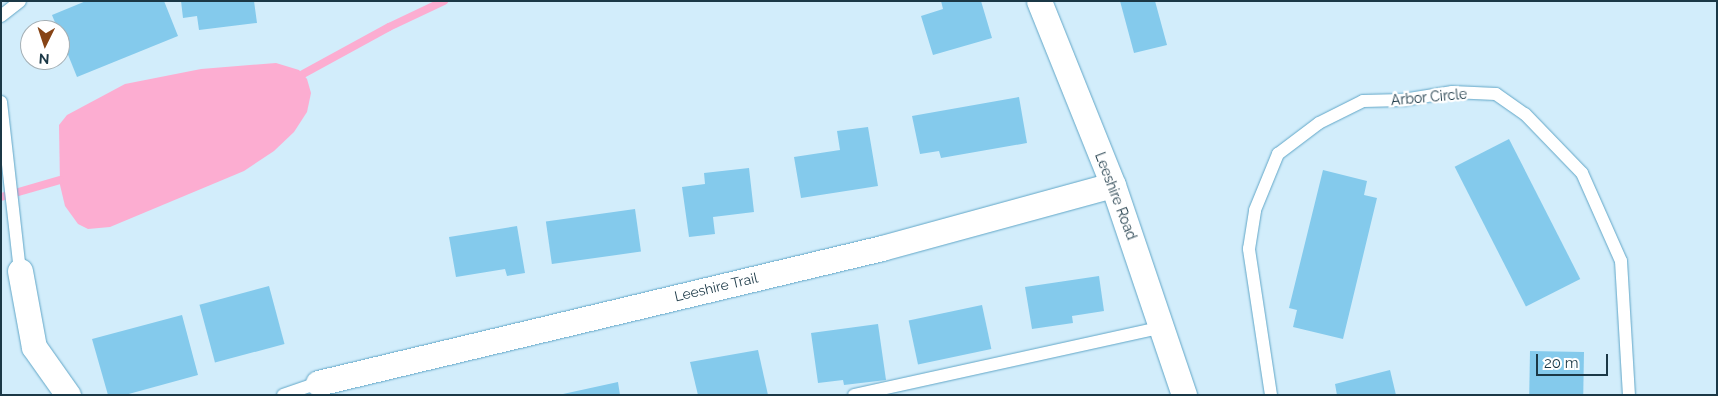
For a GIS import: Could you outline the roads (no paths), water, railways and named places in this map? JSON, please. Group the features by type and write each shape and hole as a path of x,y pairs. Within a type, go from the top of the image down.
{"street":[{"name":"Leeshire Road","path":"1039,1 1113,185 1163,327 1184,395"},
{"name":"Leeshire Trail","path":"318,383 882,248 1113,185"},
{"path":"20,271 34,347 68,395"}],"lane":[{"path":"1,16 20,1"},
{"name":"Arbor Circle","path":"1271,395 1249,249 1255,210 1278,154 1319,123 1363,101 1403,100 1452,92 1496,94 1525,114 1582,173 1621,262 1629,395"},
{"path":"1,102 20,271"},
{"path":"854,395 1163,327"},
{"path":"283,395 318,383"}],"waterway":[{"path":"303,74 389,27 444,1"},
{"path":"1,197 60,180"}]}
